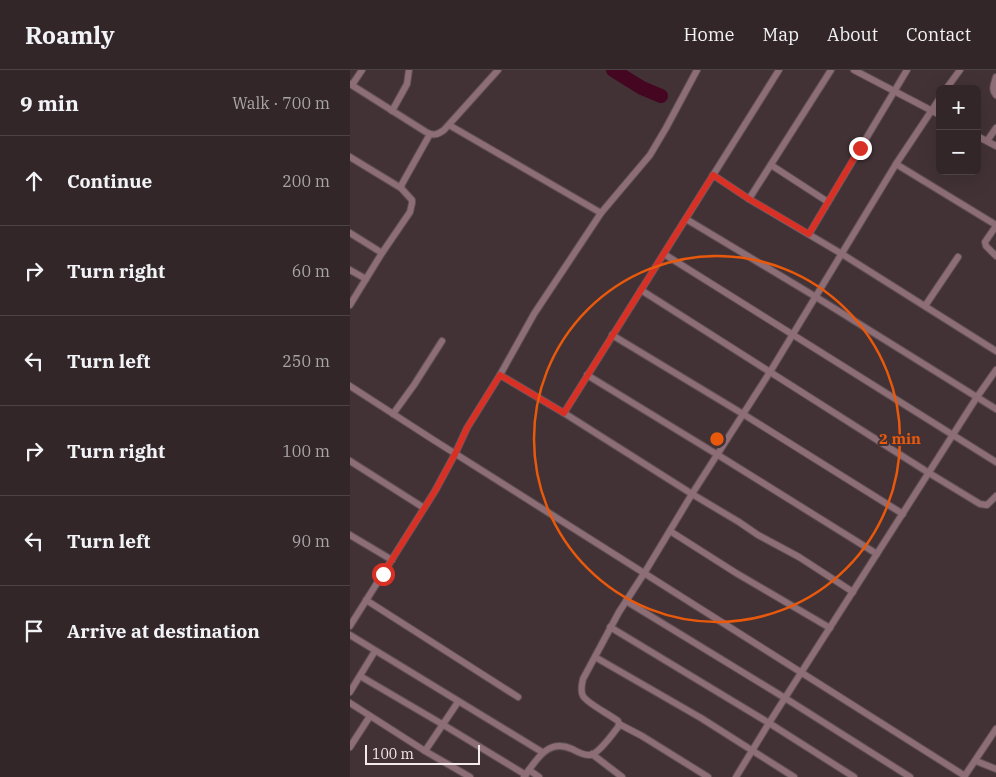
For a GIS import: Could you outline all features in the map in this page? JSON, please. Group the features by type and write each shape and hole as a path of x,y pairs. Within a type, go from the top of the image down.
{"street":[{"path":"362,70 351,84 392,111 434,135 439,134 449,125 498,70"},
{"path":"392,111 407,84 409,70"},
{"path":"350,626 424,508 455,454 467,428 500,375 534,314 601,213 650,155 697,70"},
{"path":"564,413 779,70"},
{"path":"749,199 831,70"},
{"path":"809,234 907,70"},
{"path":"949,85 960,70"},
{"path":"857,71 936,113"},
{"path":"996,77 993,88 996,96"},
{"path":"708,777 619,724 614,718 588,701 582,693 583,679 610,627 770,372 896,164 936,103"},
{"path":"449,125 601,213"},
{"path":"987,140 996,128"},
{"path":"402,188 404,180 430,134"},
{"path":"981,138 996,146"},
{"path":"350,156 402,188 412,200 412,208 408,216 382,253 350,305"},
{"path":"896,164 996,226 985,242 986,246 996,256"},
{"path":"771,165 828,202"},
{"path":"713,175 996,351"},
{"path":"686,219 996,409"},
{"path":"350,233 382,253"},
{"path":"664,254 996,462"},
{"path":"925,306 958,257"},
{"path":"350,270 366,279"},
{"path":"640,290 982,506 987,505 996,496"},
{"path":"612,335 744,414 903,514"},
{"path":"393,414 442,341"},
{"path":"736,777 768,723 996,370"},
{"path":"500,375 764,539 799,557 853,592"},
{"path":"587,375 718,454 877,554"},
{"path":"350,386 965,776 996,729"},
{"path":"350,461 424,508"},
{"path":"670,531 736,573 830,628"},
{"path":"350,535 392,560"},
{"path":"366,600 518,697"},
{"path":"626,601 910,777"},
{"path":"350,612 357,616"},
{"path":"610,627 854,777"},
{"path":"350,635 542,752"},
{"path":"350,692 375,651"},
{"path":"595,657 701,718 794,777"},
{"path":"360,676 526,774 539,777"},
{"path":"425,751 458,702"},
{"path":"350,703 470,777"},
{"path":"350,747 370,716"},
{"path":"526,774 542,752 548,749 562,746 582,754 592,754 618,728 619,724"},
{"path":"592,754 622,777"},
{"path":"976,761 996,769"},
{"path":"454,777 461,772"}],"waterway":[{"path":"613,70 642,88 661,96"}],"route":[{"path":"383,574 435,491 467,428 500,375 564,413 713,175 749,199 809,234 860,148"}]}
